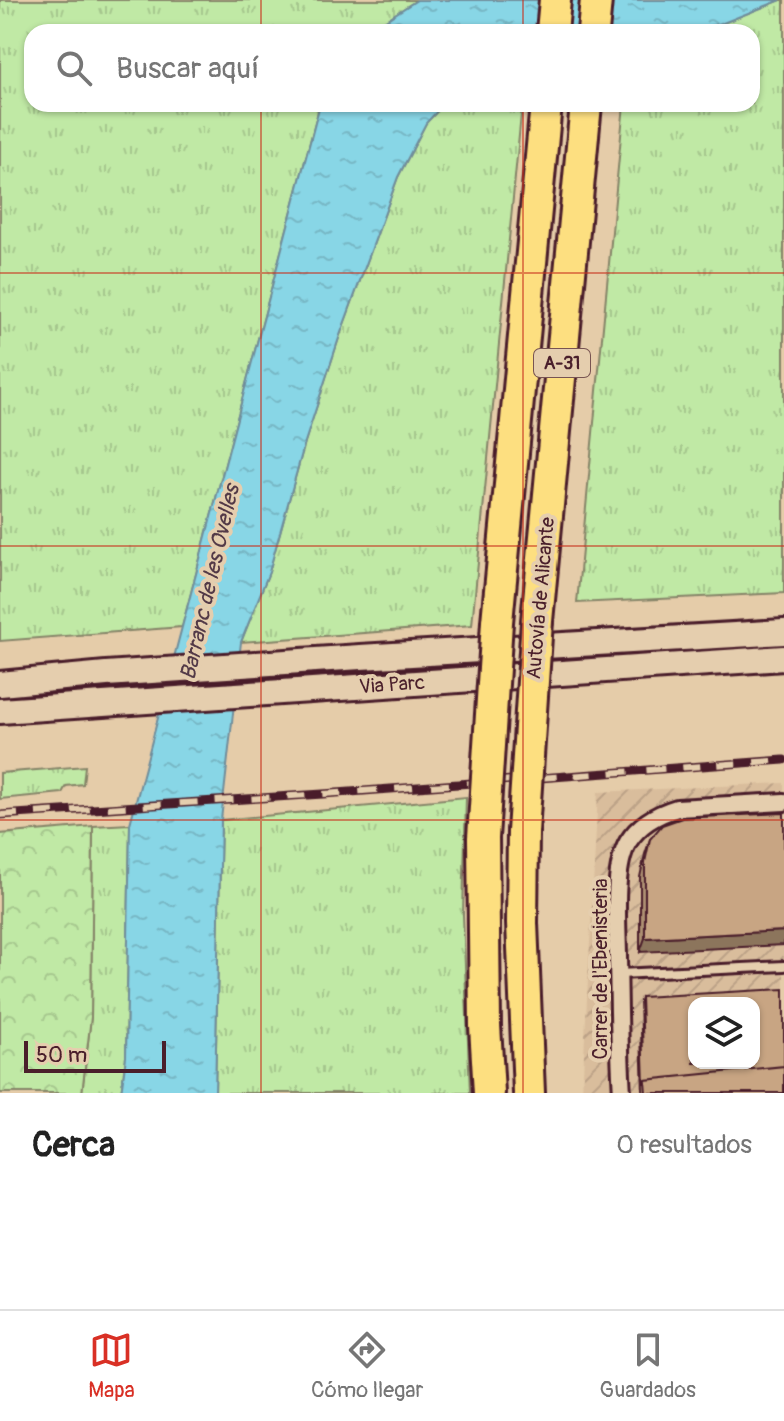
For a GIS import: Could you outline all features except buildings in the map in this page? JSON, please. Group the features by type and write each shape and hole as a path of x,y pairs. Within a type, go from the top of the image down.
{"highway":[{"path":"553,24 555,0"},
{"path":"594,24 596,0"},
{"name":"Autovía de Alicante","path":"489,1093 485,1026 483,838 497,622 545,112"},
{"name":"Autovía de Alicante","path":"529,1093 522,937 523,832 537,621 585,112"}],"main road":[{"name":"Via Parc","path":"0,684 360,657 784,632"},
{"name":"Via Parc","path":"0,711 784,658"}],"street":[{"name":"Carrer de l'Ebenisteria","path":"622,1093 618,892 621,858 629,841 643,825 661,813 677,808 784,802"}],"lane":[{"path":"619,974 784,966"}],"shaded area":[{"path":"784,783 784,1093 582,1093 598,792"}],"green space":[{"path":"0,0 417,0 380,24 24,24 24,112 318,112 182,627 0,641"},
{"path":"784,0 784,593 577,603 623,112 760,112 760,24 718,24"},
{"path":"436,112 521,112 472,625 241,642 269,572 305,442 339,338 398,177 426,123"},
{"path":"85,766 83,784 66,786 62,793 0,799 0,773"},
{"path":"466,797 463,915 470,1093 215,1093 221,820"},
{"path":"130,824 126,1057 121,1093 82,1093 91,1017 93,826"},
{"path":"93,826 91,1017 82,1093 0,1093 0,834"}],"water":[{"path":"417,0 781,0 718,24 380,24"},
{"name":"Barranc de les Ovelles","path":"318,112 436,112 426,123 398,177 339,338 305,442 269,572 241,642 221,820 215,1093 121,1093 126,1057 130,824"}],"railway":[{"path":"0,815 784,760"}]}
